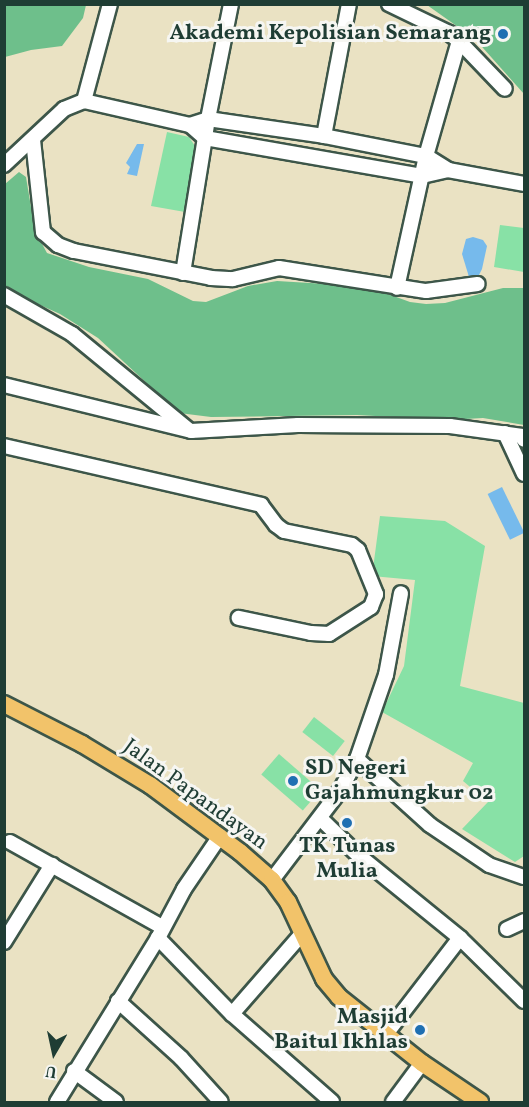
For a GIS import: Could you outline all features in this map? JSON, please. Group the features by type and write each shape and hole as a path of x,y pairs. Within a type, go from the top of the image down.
{"main road":[{"name":"Jalan Papandayan","path":"4,704 82,744 150,785 220,836 272,880 294,914 301,935 324,979 339,997 422,1063 480,1102"}],"street":[{"path":"84,101 110,4"},
{"path":"183,273 208,119 231,4"},
{"path":"320,158 328,155 332,147 324,136 349,4"},
{"path":"389,4 449,33 505,89"},
{"path":"397,288 426,156 459,41"},
{"path":"4,165 64,109 84,101 190,125 205,138 422,176 448,170"},
{"path":"190,125 208,119 324,136 426,156 448,170 525,184"},
{"path":"33,140 43,232 58,245 74,251 183,273 233,279 279,268 426,291 478,284"},
{"path":"4,295 72,334 191,431"},
{"path":"4,385 191,431 298,425 450,426 522,436 525,440"},
{"path":"505,434 525,474"},
{"path":"4,446 261,505 276,525 284,531 352,545 358,550 376,594 371,607 329,634 311,633 239,618"},
{"path":"272,880 341,789 357,759 386,675 401,593"},
{"path":"357,759 430,825 489,865 525,877"},
{"path":"320,818 358,855 460,938 525,1001"},
{"path":"57,1102 160,933 184,889 220,836"},
{"path":"10,842 52,865 160,933 232,1014 285,1064 332,1102"},
{"path":"4,942 52,865"},
{"path":"507,929 525,921"},
{"path":"232,1014 301,935"},
{"path":"387,1034 460,938"},
{"path":"118,1001 181,1058 221,1102"},
{"path":"393,1102 422,1063"},
{"path":"74,1071 116,1102"}],"green space":[{"path":"5,4 86,5 83,18 62,46 31,50 5,57"},
{"name":"Akademi Kepolisian Semarang","path":"427,5 524,5 524,94 475,39"},
{"path":"167,132 189,137 197,149 185,212 151,206"},
{"path":"19,172 26,177 35,231 47,253 89,267 148,279 193,301 206,302 248,286 277,281 343,285 377,290 410,302 426,304 445,303 503,288 524,288 524,425 483,418 448,420 357,415 211,417 179,413 98,338 60,314 18,295 5,286 5,184"},
{"path":"500,225 524,228 524,272 494,267"},
{"path":"380,516 445,521 485,546 460,686 524,703 524,856 515,862 462,829 488,802 463,781 473,763 382,712 404,666 415,580 372,576"},
{"path":"314,717 345,741 333,756 302,732"},
{"path":"279,754 321,790 303,810 261,774"}],"water":[{"path":"137,144 144,144 137,176 127,174 130,167 126,163"},
{"path":"473,237 483,240 487,246 482,269 477,279 469,277 462,254 466,239"},
{"path":"502,487 524,532 510,540 488,494"}],"place":[{"name":"Akademi Kepolisian Semarang","path":"503,34"},
{"name":"SD Negeri Gajahmungkur 02","path":"293,781"},
{"name":"TK Tunas Mulia","path":"347,823"},
{"name":"Masjid Baitul Ikhlas","path":"420,1030"}]}
